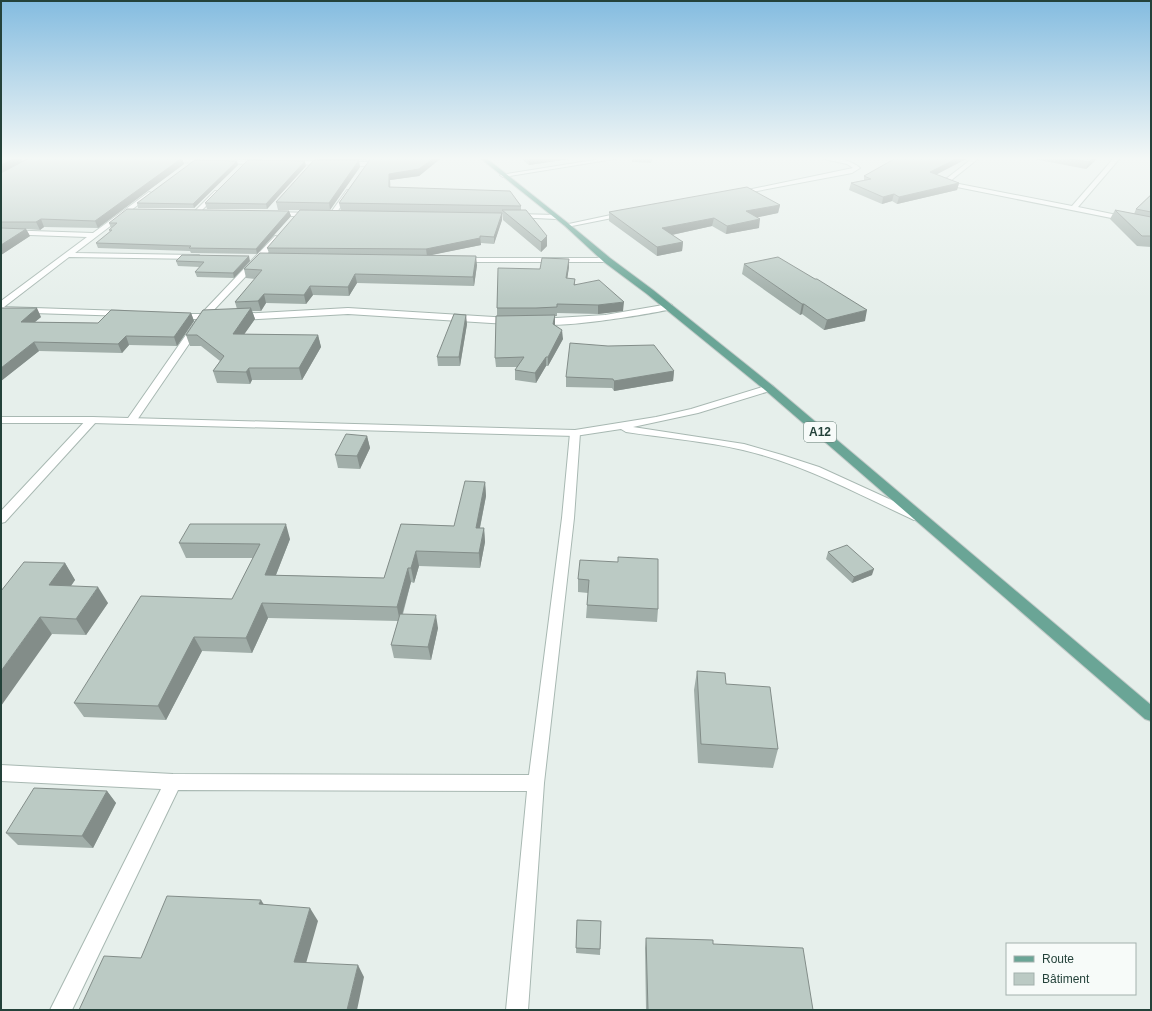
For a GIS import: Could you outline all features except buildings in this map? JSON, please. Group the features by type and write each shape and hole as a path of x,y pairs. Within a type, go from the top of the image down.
{"main road":[{"name":"A12","path":"542,205 607,260 670,307 769,388 1151,714"}],"street":[{"path":"1,305 135,205"},
{"path":"196,213 204,205"},
{"path":"325,215 334,205"},
{"path":"1050,205 1151,224"},
{"path":"1073,210 1077,205"},
{"path":"274,208 269,214 340,215"},
{"path":"127,211 142,212"},
{"path":"188,212 211,213"},
{"path":"567,225 630,213"},
{"path":"130,422 203,317 264,258 298,214"},
{"path":"508,216 556,216"},
{"path":"1,232 95,235"},
{"path":"67,255 206,258"},
{"path":"244,258 264,258"},
{"path":"455,260 607,260"},
{"path":"164,316 259,316 345,311 380,312 454,319 524,322 587,320 629,316 670,307"},
{"path":"1,309 133,314"},
{"path":"1,420 92,420 575,433 656,420 694,411 769,388"},
{"path":"1,519 92,420"},
{"path":"612,427 744,447 778,457 815,470 923,519"},
{"path":"517,1010 536,783 568,518 575,433"},
{"path":"1,773 173,782 536,783"},
{"path":"61,1010 173,782"}]}
